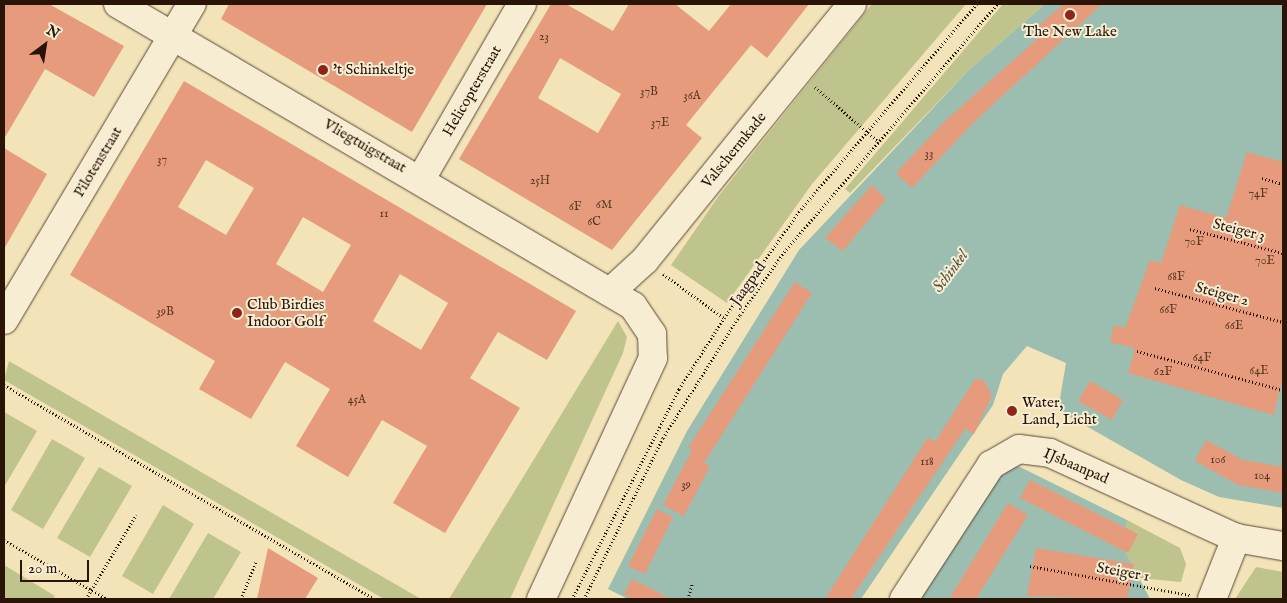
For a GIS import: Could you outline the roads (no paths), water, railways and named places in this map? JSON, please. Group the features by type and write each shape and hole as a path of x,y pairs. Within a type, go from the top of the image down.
{"street":[{"name":"Vliegtuigstraat","path":"118,4 172,37 421,179 610,292"},
{"name":"Pilotenstraat","path":"4,320 192,4"},
{"name":"Helicopterstraat","path":"421,179 522,4"},
{"name":"Valschermkade","path":"610,292 645,260 852,4"},
{"path":"541,599 653,358 652,334 633,306 610,292"},
{"name":"IJsbaanpad","path":"904,599 991,465 1019,449 1050,453 1236,538 1283,546"},
{"path":"1212,599 1236,538"}],"water":[{"name":"Schinkel","path":"1045,4 1283,4 1283,508 1219,497 1181,480 1058,410 1066,363 1027,346 1003,374 993,405 861,599 628,599 608,589 687,431 799,250 968,71"},
{"path":"1014,464 1127,520 1125,551 1150,599 912,599 1003,468"}],"place":[{"name":"The New Lake","path":"1070,15"},
{"name":"'t Schinkeltje","path":"323,70"},
{"name":"Club Birdies Indoor Golf","path":"237,313"},
{"name":"Water, Land, Licht","path":"1012,411"}]}
